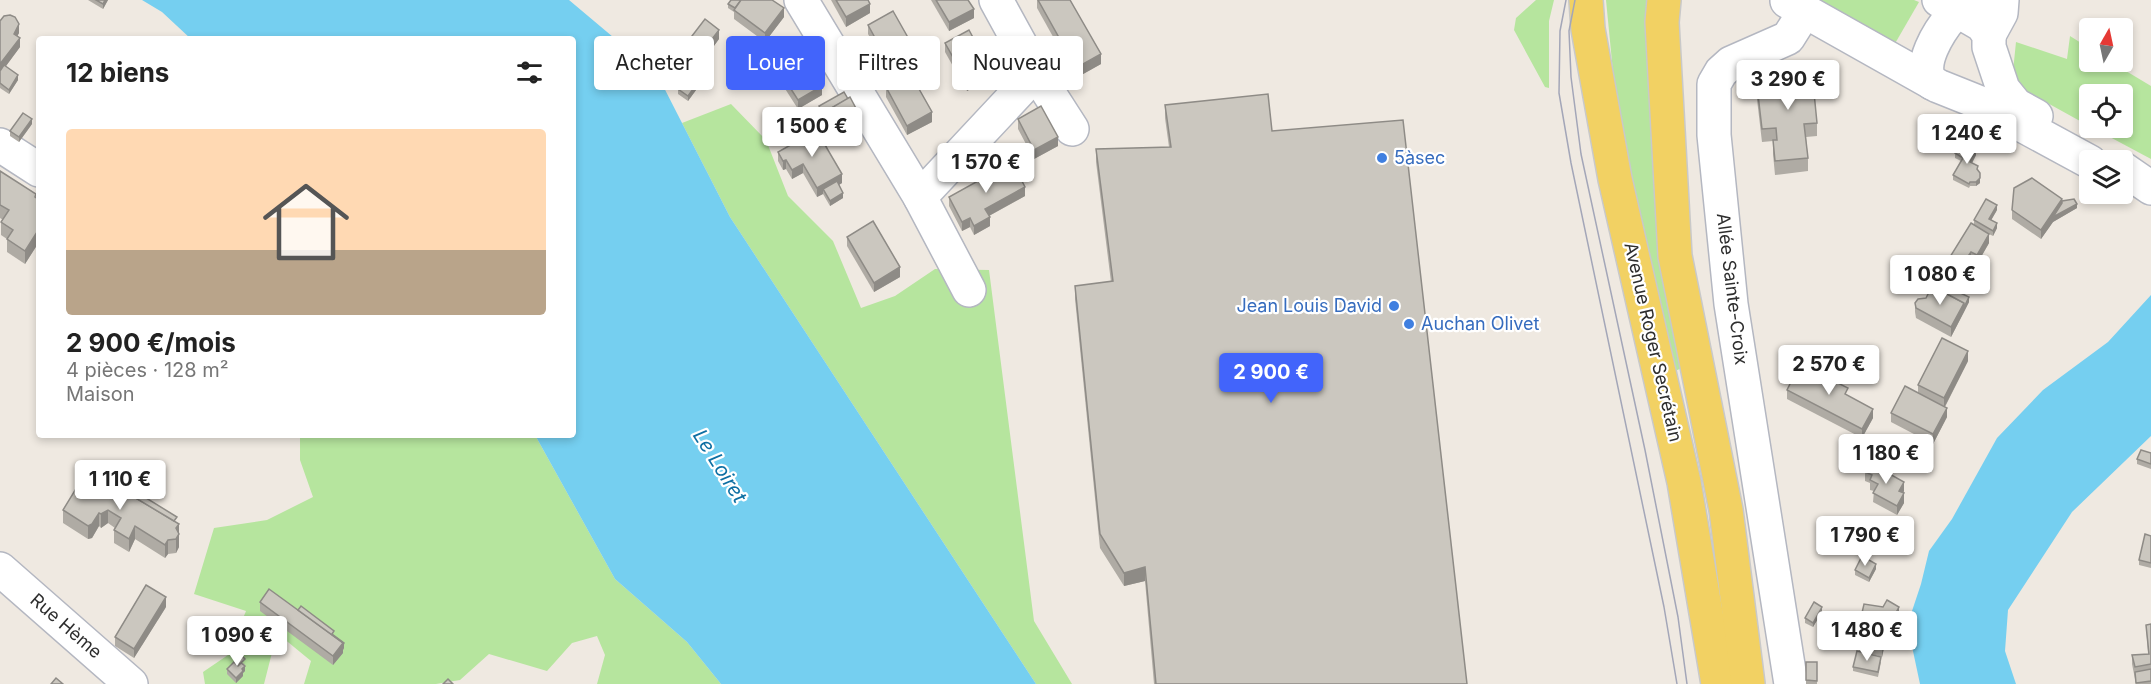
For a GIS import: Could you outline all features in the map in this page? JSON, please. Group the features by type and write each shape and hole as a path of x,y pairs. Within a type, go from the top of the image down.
{"main road":[{"name":"Avenue Roger Secrétain","path":"1586,0 1588,29 1615,179 1684,482 1718,684"},
{"name":"Avenue Roger Secrétain","path":"1664,0 1662,22 1675,256 1726,510 1748,684"}],"street":[{"path":"801,0 920,196 969,290"},
{"path":"996,0 1016,36"},
{"path":"2002,0 2001,13 1989,41 1968,84 1958,89 1940,86 1926,72 1925,64 1928,55 1958,3 1982,25 1989,41 2003,89 2016,105 2095,150"},
{"path":"1796,5 1940,86 1983,104 2079,156"},
{"name":"Allée Sainte-Croix","path":"1791,684 1731,304 1714,135 1714,84 1721,72 1731,63 1788,38 1796,5"},
{"path":"920,196 1019,90"},
{"path":"1047,90 1072,129"},
{"path":"0,145 36,168"},
{"path":"2133,176 2151,189"},
{"path":"2133,182 2151,189"},
{"name":"Rue Hème","path":"0,569 131,684"}],"green space":[{"path":"1536,0 1554,0 1549,21 1549,88 1545,87 1514,30 1516,18"},
{"path":"1606,0 1647,0 1661,260 1682,368 1675,371 1637,213 1617,113"},
{"path":"1811,0 1914,0 1919,2 1893,47"},
{"path":"2070,36 2079,42 2079,72 2128,72 2151,86 2151,159 2112,138 2133,138 2133,84 2079,84 2079,120 2012,81 2016,42 2067,59"},
{"path":"731,104 766,140 788,196 833,241 861,308 895,296 935,269 989,270 1034,621 1072,684 1036,684 730,217 682,123"},
{"path":"300,438 537,438 615,579 687,642 721,684 597,684 605,655 597,636 572,643 547,671 489,654 460,680 436,684 304,684 311,661 277,633 264,684 205,684 203,672 228,655 246,611 194,594 214,528 267,520 313,497 300,460"}],"water":[{"name":"Le Loiret","path":"142,0 569,0 612,36 594,36 594,90 665,90 730,217 1036,684 721,684 687,642 615,579 537,438 576,438 576,36 188,36 162,12"},
{"path":"2151,295 2151,436 2072,512 2008,610 2005,651 2016,684 1920,684 1910,637 1910,617 1929,551 1952,519 1997,438 2043,390 2108,342"}],"building":[{"path":"731,0 741,0 735,8 728,4"},
{"path":"741,0 772,0 784,8 765,33 734,10"},
{"path":"836,0 868,0 870,4 846,17"},
{"path":"936,0 968,0 974,9 949,22"},
{"path":"1038,0 1070,0 1101,54 1083,64 1083,36 1058,36"},
{"path":"893,11 907,36 874,36 868,25"},
{"path":"4,16 15,17 19,24 14,34 20,38 0,64 0,21"},
{"path":"705,19 719,30 714,37 692,36"},
{"path":"969,30 972,36 958,36"},
{"path":"952,39 952,55 945,43"},
{"path":"4,65 18,75 9,90 0,83 0,71"},
{"path":"1790,72 1790,74 1812,72 1817,123 1804,124 1808,158 1775,161 1773,140 1777,140 1776,128 1762,129 1756,77"},
{"path":"679,90 692,90 688,96"},
{"path":"792,90 815,90 798,100"},
{"path":"888,90 920,90 932,112 907,126"},
{"path":"844,92 848,99 823,113 819,106"},
{"path":"1268,94 1272,131 1403,120 1467,684 1156,684 1145,567 1124,573 1100,534 1075,286 1113,281 1096,149 1171,147 1165,105"},
{"path":"850,97 860,116 831,132 821,114"},
{"path":"1041,106 1058,137 1034,150 1018,119"},
{"path":"23,113 32,119 19,137 10,131"},
{"path":"811,124 815,131 807,135 803,128"},
{"path":"819,129 827,144 825,145 842,174 817,188 803,164 792,170 778,152"},
{"path":"827,129 831,137 825,140 821,132"},
{"path":"1962,142 1976,150 1970,162 1978,166 1980,173 1980,178 1976,182 1969,184 1953,175 1963,158 1955,153"},
{"path":"1012,162 1025,187 985,209 990,217 974,226 970,218 962,222 949,197"},
{"path":"0,171 36,194 36,234 25,251 7,239 13,230 1,222 9,210 0,205"},
{"path":"2032,178 2062,199 2041,230 2012,210 2014,188"},
{"path":"837,181 843,193 830,201 823,189"},
{"path":"1986,199 1997,205 1989,219 1997,223 1993,231 1974,220"},
{"path":"2074,199 2077,204 2053,217 2062,201"},
{"path":"873,221 900,267 874,283 847,237"},
{"path":"1971,223 1989,234 1977,255 1971,252 1962,265 1950,257"},
{"path":"1932,286 1964,303 1951,327 1916,308 1915,303 1918,299 1926,298"},
{"path":"1950,288 1969,297 1964,307 1964,303 1947,294"},
{"path":"1942,338 1968,351 1944,398 1918,385"},
{"path":"1800,364 1848,388 1845,394 1873,409 1862,429 1787,390"},
{"path":"1905,386 1947,408 1933,434 1891,413"},
{"path":"2141,450 2151,453 2151,464 2137,459"},
{"path":"1870,463 1904,482 1899,491 1904,493 1897,506 1873,493 1878,484 1870,480 1872,475 1865,472"},
{"path":"96,477 104,482 106,480 179,524 176,528 179,534 176,539 168,540 165,545 135,526 129,539 114,530 121,518 108,510 99,513 88,526 63,510 77,487 80,489 86,480 92,482"},
{"path":"117,480 177,517 174,521 114,485"},
{"path":"2145,534 2151,536 2151,563 2139,560"},
{"path":"1862,556 1876,564 1869,578 1855,570"},
{"path":"146,585 166,597 134,649 115,637"},
{"path":"269,589 343,643 333,656 260,602"},
{"path":"1887,600 1899,607 1893,618 1889,615 1882,648 1858,641 1860,633 1865,634 1868,618 1861,617 1864,604 1883,607"},
{"path":"1814,602 1822,607 1813,623 1805,618"},
{"path":"301,606 334,631 332,634 344,643 343,645 298,610"},
{"path":"2151,624 2151,664 2135,667 2132,655 2149,654 2146,625"},
{"path":"1857,651 1881,657 1878,672 1853,667"},
{"path":"240,654 245,659 241,663 245,666 236,678 227,669 234,662 238,666 240,664 235,660"},
{"path":"1806,662 1817,662 1817,681 1806,680"},
{"path":"2151,669 2151,681 2136,683 2135,672"},
{"path":"56,678 63,684 51,684"},
{"path":"448,679 453,684 443,684"}],"tram line":[{"path":"1566,0 1560,31 1559,93 1571,163 1664,607 1677,684"},
{"path":"1575,0 1569,31 1571,77 1581,154 1645,450 1678,617 1687,684"}],"place":[{"name":"5àsec","path":"1382,158"},
{"name":"Jean Louis David","path":"1394,306"},
{"name":"Auchan Olivet","path":"1409,324"}]}
